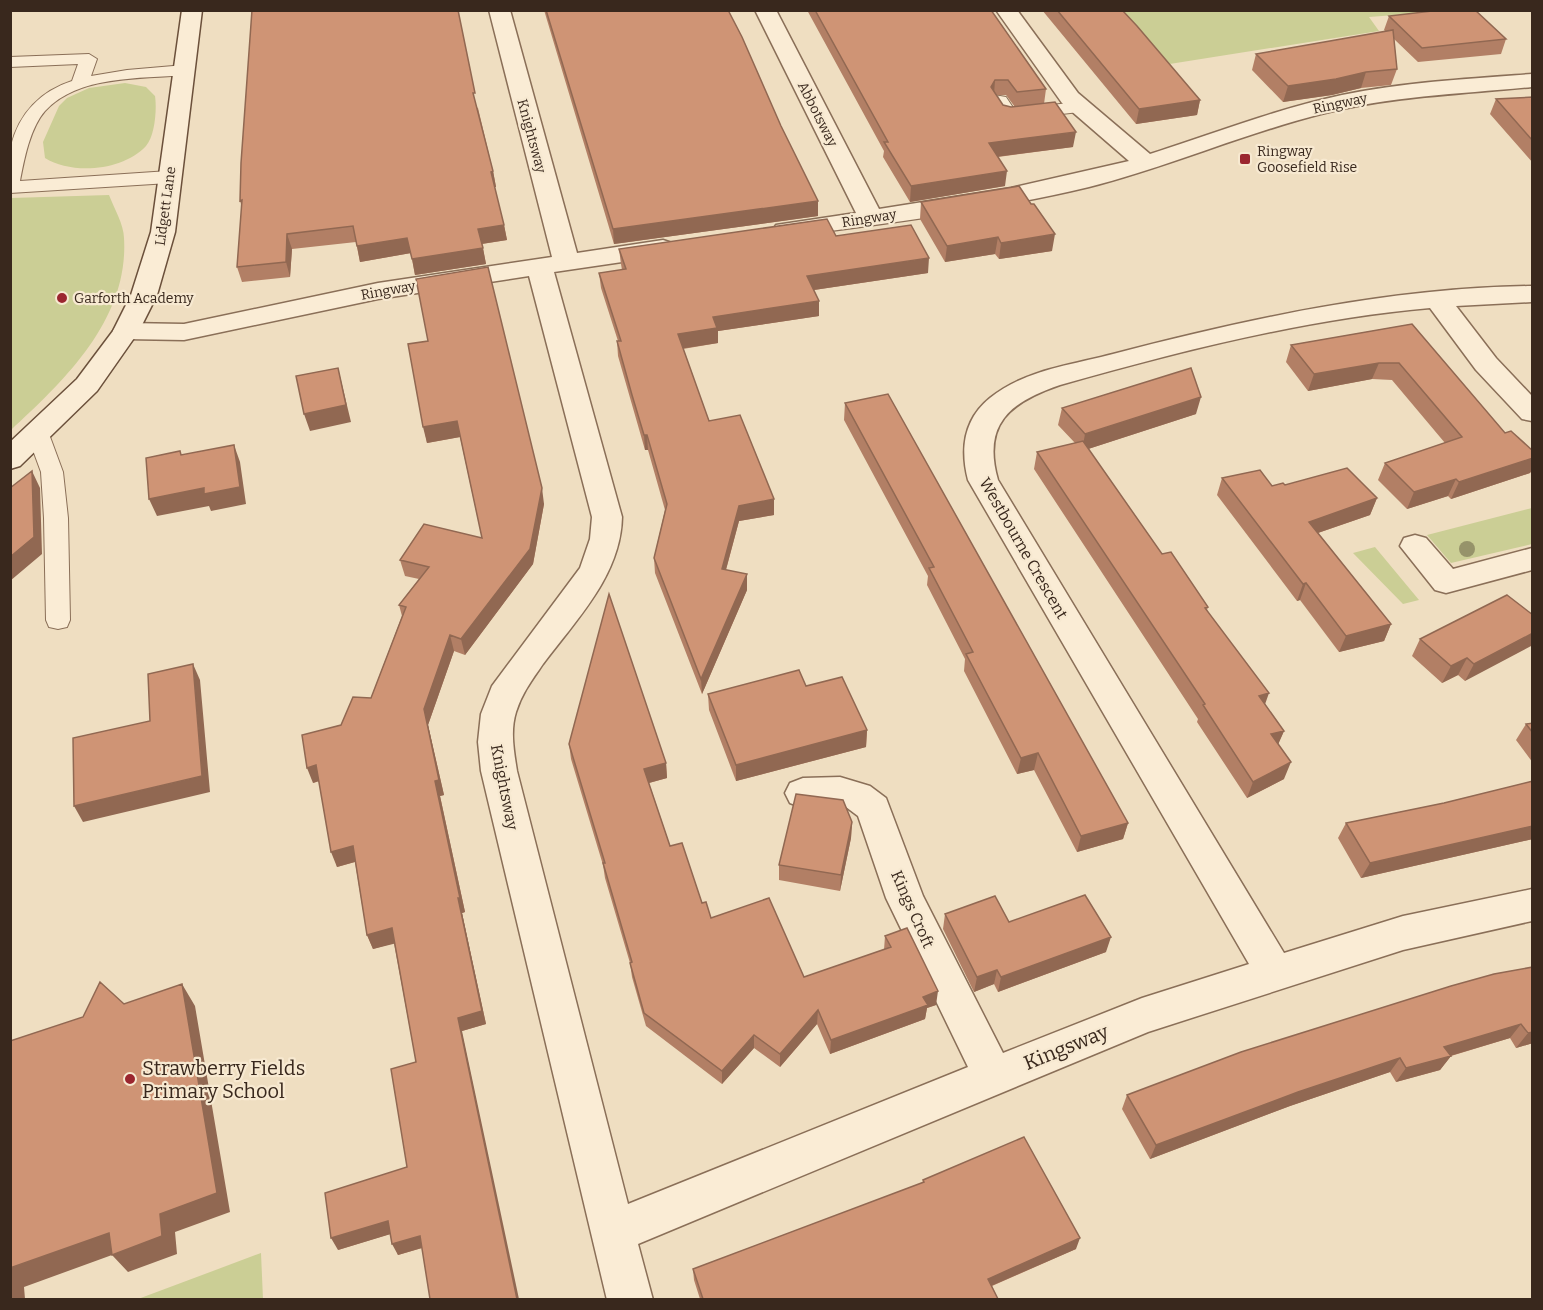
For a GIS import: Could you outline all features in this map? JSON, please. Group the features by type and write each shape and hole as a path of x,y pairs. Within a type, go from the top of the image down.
{"street":[{"name":"Lidgett Lane","path":"10,459 87,385 126,331 144,295 156,261 163,231 192,10"},
{"name":"Knightsway","path":"499,10 607,517 607,536 602,554 592,573 509,686 498,714 495,742 499,771 630,1299"},
{"name":"Abbotsway","path":"765,10 871,218"},
{"path":"1006,10 1058,83 1079,107 1147,164"},
{"name":"Ringway","path":"765,233 871,218 1085,180 1147,164 1273,120 1361,97 1533,81"},
{"name":"Ringway","path":"126,331 184,332 378,291 683,245"},
{"name":"Westbourne Crescent","path":"1275,973 983,480 977,460 978,440 985,421 999,405 1018,392 1041,383 1244,330 1437,299 1533,294"},
{"path":"1437,299 1486,364 1533,412"},
{"path":"1415,546 1446,582 1533,560"},
{"name":"Kings Croft","path":"802,793 846,791 866,800 873,808 905,898 993,1076"},
{"name":"Kingsway","path":"613,1232 1142,1016 1403,933 1533,905"}],"lane":[{"path":"10,62 89,58 79,84"},
{"path":"10,183 15,160 36,111 51,96 79,84 110,77 185,70"},
{"path":"1000,101 1009,115 1079,107"},
{"path":"10,187 169,177"},
{"path":"38,434 52,472 56,518 58,620"}],"green space":[{"path":"1112,11 1448,11 1369,17 1379,31 1157,66"},
{"path":"125,83 146,87 155,96 155,122 146,146 124,161 97,168 69,167 45,158 43,142 59,106 67,98 89,88"},
{"name":"Garforth Academy","path":"109,195 124,233 123,267 116,295 105,321 90,346 72,369 11,430 11,198"},
{"path":"1532,508 1532,544 1451,563 1427,535"},
{"path":"1375,547 1419,600 1403,604 1353,553"},
{"path":"261,1253 263,1299 138,1299"}],"building":[{"path":"252,10 458,10 475,93 473,93 504,225 478,229 483,248 412,259 407,238 357,246 353,226 287,234 286,262 237,267 242,200 240,201 241,163"},
{"path":"546,10 728,10 818,201 613,229"},
{"path":"815,10 991,10 1046,89 1017,92 1008,80 995,80 991,87 1003,105 1011,107 1055,102 1076,132 989,143 1007,171 911,186 884,142 888,142"},
{"path":"1057,10 1122,10 1200,100 1139,109"},
{"path":"1441,10 1475,10 1506,39 1422,48 1389,16"},
{"path":"1393,30 1397,69 1366,72 1288,86 1256,54"},
{"path":"1533,97 1533,141 1496,99"},
{"path":"1019,186 1055,234 1001,243 998,237 947,246 921,202"},
{"path":"827,219 836,236 911,225 929,258 807,276 819,301 713,317 717,328 678,334 709,421 740,415 774,499 739,506 722,569 747,574 701,679 654,558 667,504 647,435 644,435 632,395 617,341 621,341 599,273 626,269 619,249"},
{"path":"488,267 542,488 530,549 461,639 450,635 424,709 439,780 435,781 482,1011 458,1018 517,1299 430,1299 420,1236 392,1244 388,1221 331,1238 325,1193 407,1167 391,1069 416,1062 392,928 367,935 353,846 331,852 316,765 307,768 302,735 341,725 353,697 371,698 406,607 399,605 429,567 400,560 424,524 482,538 457,421 423,427 408,344 428,341 416,279"},
{"path":"1412,324 1505,433 1511,431 1533,451 1533,458 1459,482 1456,479 1414,492 1385,463 1462,437 1399,363 1379,363 1314,374 1291,345"},
{"path":"338,368 346,405 304,414 296,376"},
{"path":"1191,368 1201,397 1085,434 1062,408"},
{"path":"888,394 1128,823 1081,836 1038,753 1021,758 966,654 973,652 929,568 934,567 845,403"},
{"path":"1083,441 1162,554 1171,552 1208,607 1205,608 1269,693 1259,696 1284,731 1271,734 1291,762 1253,782 1203,705 1205,704 1037,452"},
{"path":"234,445 240,487 204,494 204,488 149,499 146,458 180,451 181,455"},
{"path":"1347,468 1377,498 1309,522 1391,624 1346,636 1222,478 1260,470 1272,486 1283,483 1285,485"},
{"path":"32,471 34,537 10,557 10,488"},
{"path":"609,594 666,763 644,769 670,846 682,843 702,903 706,902 711,918 769,898 804,977 891,947 885,936 907,928 938,991 923,997 928,1005 831,1040 818,1010 780,1054 754,1035 722,1071 644,1013 630,963 632,962 603,863 605,863 569,744"},
{"path":"1507,595 1533,615 1533,633 1474,664 1467,658 1451,666 1420,639"},
{"path":"193,664 202,776 74,806 73,738 150,721 148,674"},
{"path":"799,670 806,686 842,677 867,730 736,765 708,694"},
{"path":"1533,723 1533,733 1526,724"},
{"path":"1533,781 1533,826 1370,863 1346,823 1444,803"},
{"path":"796,794 843,800 852,822 841,875 779,865"},
{"path":"1085,895 1111,937 1001,977 997,970 977,977 945,914 995,896 1009,922"},
{"path":"1533,967 1533,1032 1528,1033 1521,1024 1444,1047 1451,1056 1406,1068 1400,1058 1298,1092 1156,1145 1127,1095 1241,1052 1451,986 1494,974"},
{"path":"100,982 124,1004 182,984 217,1193 160,1214 162,1236 112,1255 109,1233 10,1268 10,1041 83,1017"},
{"path":"1024,1137 1080,1238 988,1279 998,1299 703,1299 693,1269 924,1182 923,1180"}],"place":[{"name":"Ringway Goosefield Rise","path":"1245,159"},
{"name":"Garforth Academy","path":"62,298"},
{"name":"Strawberry Fields Primary School","path":"130,1079"}]}
